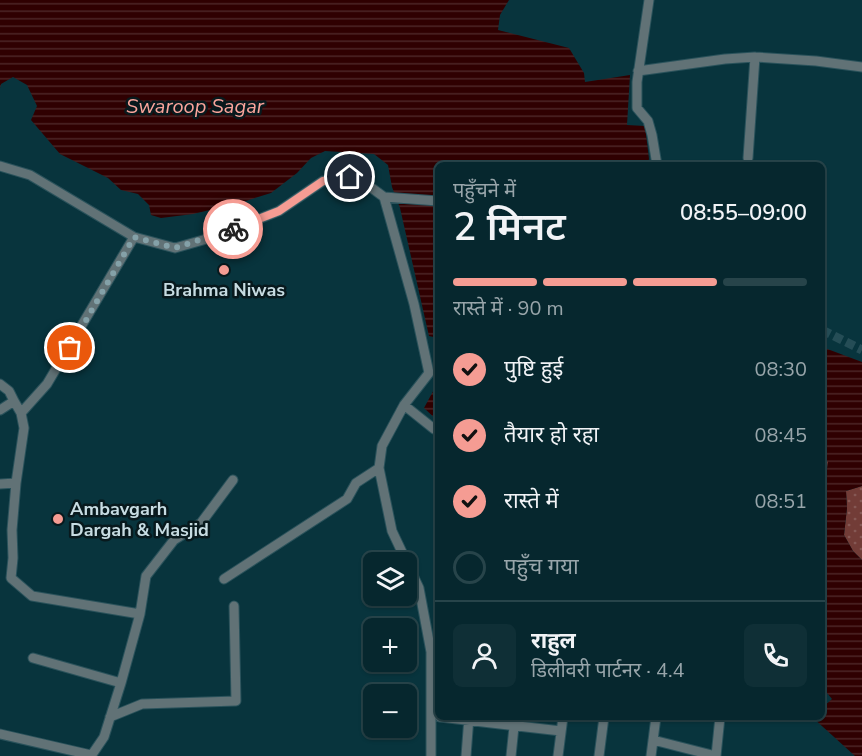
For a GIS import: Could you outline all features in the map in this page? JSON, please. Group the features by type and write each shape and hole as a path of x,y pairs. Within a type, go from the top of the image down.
{"street":[{"path":"650,0 638,71 637,108 648,121 656,162"},
{"path":"638,71 754,57 862,67"},
{"path":"748,158 754,57"},
{"path":"0,166 30,175 134,237 175,248 210,238 279,211 323,181 350,177 369,186 384,197 435,201"},
{"path":"384,197 414,304 429,373 404,405 382,446 380,480 392,531 418,588 435,651"},
{"path":"21,412 47,384 134,237"},
{"path":"0,384 9,391 21,412 24,428 16,483 12,530 14,558 11,578 32,596 140,614"},
{"path":"0,410 14,402"},
{"path":"404,405 435,429"},
{"path":"224,579 347,499 356,483 379,468"},
{"path":"0,734 91,755 104,737 121,683 140,614 146,576 174,540 201,523 233,480"},
{"path":"0,484 16,483"},
{"path":"110,717 142,704 236,701 234,606"},
{"path":"33,658 121,683"},
{"path":"431,756 436,720"},
{"path":"466,756 469,720"},
{"path":"484,720 515,722 561,731"},
{"path":"558,756 563,720"},
{"path":"599,756 604,720"},
{"path":"651,756 656,720"},
{"path":"653,740 716,756 720,720"},
{"path":"510,756 515,722"}],"shaded area":[{"path":"825,458 828,462 825,483"},
{"path":"862,486 862,560 853,551 844,535 846,491"}],"water":[{"name":"Swaroop Sagar","path":"0,0 509,0 500,15 498,30 569,48 584,73 585,82 630,75 627,125 645,126 649,159 648,162 435,162 435,337 429,336 388,165 374,154 325,151 311,158 297,173 271,193 193,214 161,218 151,215 149,205 138,194 121,190 108,178 60,154 31,120 37,106 27,85 13,77 1,84 0,88"},
{"path":"825,348 862,362 862,486 846,491 844,535 853,551 862,560 862,756 855,756 815,720 825,720 825,705 832,699 825,691 825,483 828,462 825,458"},
{"path":"435,388 435,418 424,408"}],"tunnel":[{"path":"825,332 862,350"}],"way so far":[{"path":"70,348 134,237 175,248 233,229"}],"place":[{"name":"Brahma Niwas","path":"224,270"},
{"name":"Ambavgarh Dargah & Masjid","path":"58,519"}],"route":[{"path":"233,229 279,211 323,181 350,177"}]}
